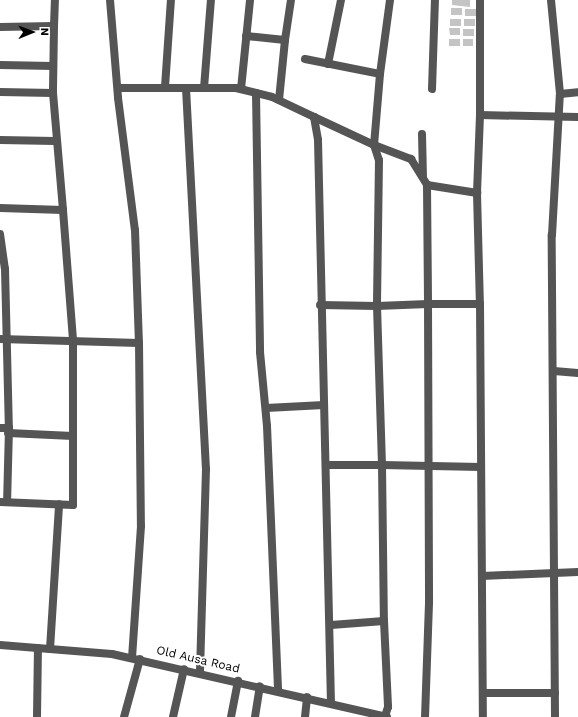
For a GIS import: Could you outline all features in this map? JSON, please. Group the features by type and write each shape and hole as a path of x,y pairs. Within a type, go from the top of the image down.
{"street":[{"path":"0,234 2,339 6,430 4,502 74,505 73,341 63,210 55,140 53,93 52,66 55,0"},
{"path":"110,0 118,88 135,230 139,342 141,526 136,658 124,717"},
{"path":"165,87 171,0"},
{"path":"204,88 211,0"},
{"path":"241,89 250,0"},
{"path":"279,100 291,0"},
{"path":"328,64 341,0"},
{"path":"386,717 388,707 384,621 382,465 377,306 380,160 374,145 380,74 390,0"},
{"path":"432,89 435,0"},
{"path":"480,0 480,115 477,193 480,304 483,717"},
{"path":"551,0 560,94 552,235 555,717"},
{"path":"0,27 54,26"},
{"path":"246,36 285,40"},
{"path":"306,59 380,74"},
{"path":"0,65 52,66"},
{"path":"118,88 165,87 241,89 256,93 279,100 374,145 411,159 425,181 477,193"},
{"path":"186,88 206,469 200,672"},
{"path":"0,92 53,93"},
{"path":"560,94 578,92"},
{"path":"256,93 260,352 266,408 278,690"},
{"path":"480,115 578,117"},
{"path":"314,117 318,140 320,305 331,625 331,703"},
{"path":"422,134 425,181 428,304 427,467 429,603 425,717"},
{"path":"0,140 55,140"},
{"path":"0,208 63,210"},
{"path":"320,305 377,306 480,304"},
{"path":"2,339 139,342"},
{"path":"554,372 578,373"},
{"path":"266,408 324,405"},
{"path":"6,430 74,436"},
{"path":"326,465 481,467"},
{"path":"50,649 59,504"},
{"path":"482,576 578,572"},
{"path":"331,625 384,621"},
{"name":"Old Ausa Road","path":"0,645 136,658 278,690 376,716 386,717"},
{"path":"37,717 38,648"},
{"path":"174,717 184,669"},
{"path":"231,717 238,681"},
{"path":"255,717 260,686"},
{"path":"483,693 555,693"},
{"path":"305,717 307,697"}],"building":[{"path":"452,0 470,0 470,7 452,5"},
{"path":"451,8 462,8 462,15 451,15"},
{"path":"465,9 476,9 476,16 465,16"},
{"path":"450,19 461,19 461,26 450,26"},
{"path":"464,19 475,19 475,26 464,26"},
{"path":"449,28 460,28 460,35 450,35"},
{"path":"463,29 474,29 474,36 463,36"},
{"path":"449,39 460,39 460,46 449,46"},
{"path":"463,39 473,39 473,46 463,46"}]}
